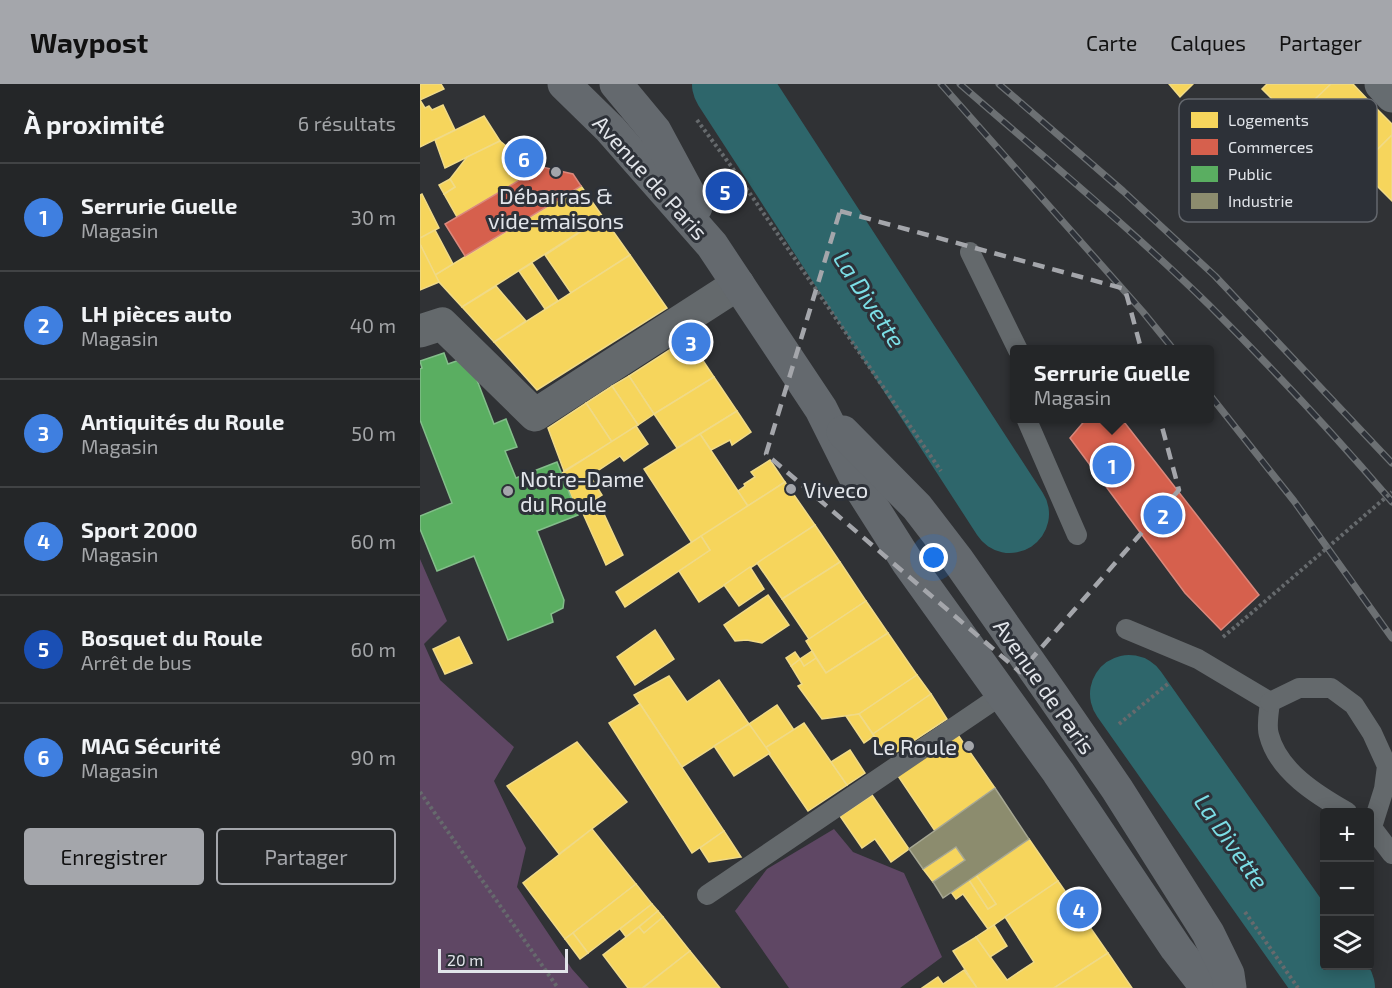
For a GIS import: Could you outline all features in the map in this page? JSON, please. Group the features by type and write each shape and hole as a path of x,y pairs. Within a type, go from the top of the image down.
{"main road":[{"name":"Avenue de Paris","path":"564,84 610,129 712,245 821,409 861,489 908,562 1058,772 1176,948 1207,988"},
{"name":"Avenue de Paris","path":"616,84 655,131 695,203 712,245"},
{"name":"Avenue de Paris","path":"821,409 917,507 970,579 1123,798 1208,933 1228,974 1230,988"}],"street":[{"path":"1381,84 1392,96"},
{"path":"420,331 442,324 535,415 738,284"}],"lane":[{"path":"970,252 1018,345"},
{"path":"1028,423 1077,535"},
{"path":"1126,629 1198,659 1270,702"},
{"path":"1270,702 1299,688 1330,688 1354,705 1372,733 1387,766 1384,789 1374,817"},
{"name":"Avenue de Paris","path":"707,895 1003,694"},
{"path":"1270,702 1268,733 1277,757 1317,795 1339,808"},
{"path":"1374,830 1392,854"}],"path":[{"path":"1241,622 1392,492"},
{"path":"1116,727 1163,688"},
{"path":"420,792 558,988"}],"highlighted area":[{"path":"840,211 1125,289 1179,490 1020,672 766,454"}],"shaded area":[{"path":"420,559 447,621 424,644 440,680 514,747 494,781 526,848 517,887 572,969 589,988 420,988"},
{"path":"834,829 853,852 904,873 942,957 900,988 789,988 735,911 767,869"}],"building: Logements":[{"path":"420,84 441,84 444,89 420,100"},
{"path":"1169,84 1193,84 1180,97"},
{"path":"1267,84 1331,84 1315,99 1272,99 1262,89"},
{"path":"1331,84 1353,84 1367,99 1315,99"},
{"path":"420,100 425,108 429,106 432,110 443,105 455,130 420,147"},
{"path":"1377,109 1392,124 1392,135 1377,150"},
{"path":"484,116 500,141 445,168 435,140"},
{"path":"1392,135 1392,201 1377,186 1377,150"},
{"path":"500,141 516,154 542,167 457,217 444,194 455,187 450,179 467,157"},
{"path":"450,179 455,187 444,194 439,185"},
{"path":"581,186 603,217 462,307 439,282 435,275"},
{"path":"422,194 439,228 420,238 420,195"},
{"path":"603,217 630,255 571,293 545,255"},
{"path":"435,230 453,264 435,275 420,244 420,238"},
{"path":"420,244 439,282 420,290"},
{"path":"630,255 667,308 537,390 494,342"},
{"path":"532,263 558,301 545,309 519,271"},
{"path":"496,286 526,321 494,342 462,307"},
{"path":"688,338 714,377 654,414 629,376"},
{"path":"629,376 654,414 638,425 612,386"},
{"path":"714,377 737,411 677,448 654,414"},
{"path":"612,386 638,425 612,442 586,403"},
{"path":"586,403 612,442 564,471 548,428"},
{"path":"737,411 751,432 732,445 730,440 711,450 700,434"},
{"path":"636,426 648,444 624,461 620,456 590,476 602,495 577,511 562,473"},
{"path":"700,434 748,506 692,543 644,469"},
{"path":"770,460 785,482 748,506 738,491 755,477 751,472"},
{"path":"785,482 815,525 699,602 679,571 710,550 701,536"},
{"path":"597,499 623,555 606,565 581,509"},
{"path":"815,525 840,562 782,599 757,563"},
{"path":"701,536 710,550 625,607 616,592"},
{"path":"840,562 866,601 809,639 782,599"},
{"path":"750,567 764,589 739,606 724,585"},
{"path":"768,595 789,625 762,643 747,640 735,641 724,625"},
{"path":"866,601 888,633 826,673 806,641"},
{"path":"655,630 674,659 635,685 617,657"},
{"path":"888,633 917,675 859,714 822,719 798,686 802,684 791,666 800,659 804,666 816,658 826,673"},
{"path":"459,637 472,663 445,674 433,649"},
{"path":"812,651 816,658 804,666 800,659"},
{"path":"795,652 800,659 791,666 786,658"},
{"path":"917,675 931,694 873,734 859,714"},
{"path":"669,676 687,702 719,680 749,724 682,767 634,695"},
{"path":"931,694 947,719 889,757 873,734"},
{"path":"640,704 724,831 692,853 609,723"},
{"path":"777,705 794,730 765,748 749,724"},
{"path":"859,714 874,736 864,743 846,716"},
{"path":"804,723 847,785 808,811 765,748"},
{"path":"749,724 770,753 734,776 714,746"},
{"path":"958,735 995,788 935,831 898,776"},
{"path":"577,742 627,802 559,854 507,786"},
{"path":"850,750 865,773 847,785 831,762"},
{"path":"872,795 909,849 891,862 875,839 862,848 840,816"},
{"path":"592,829 636,884 565,939 523,883"},
{"path":"724,831 741,857 709,862 700,848"},
{"path":"1029,839 1058,881 988,929 963,894 956,899 951,892 969,880 988,909 996,904 976,875"},
{"path":"956,847 965,860 933,882 923,869"},
{"path":"976,875 996,904 988,909 969,880"},
{"path":"1058,881 1108,953 1054,988 977,988 953,951 976,937 1007,980 1034,962 1005,917"},
{"path":"636,884 652,904 588,953 573,933"},
{"path":"652,904 658,911 626,937 620,929"},
{"path":"658,911 663,917 644,933 639,927"},
{"path":"663,917 690,951 642,988 628,988 603,955 639,927 644,933"},
{"path":"994,925 1007,946 990,957 976,937"},
{"path":"573,933 588,953 580,959 565,939"},
{"path":"690,951 720,988 643,988"},
{"path":"1108,953 1132,988 1054,988"},
{"path":"964,970 977,988 922,988 938,977 943,984"}],"building: Commerces":[{"path":"542,167 573,174 581,186 465,256 445,224"},
{"path":"1083,423 1125,423 1259,595 1221,630 1185,593 1070,438"}],"building: Public":[{"name":"Notre-Dame du Roule","path":"444,353 448,364 468,357 494,424 506,419 517,447 505,451 516,478 557,462 578,515 537,531 564,600 563,608 551,614 553,622 508,640 474,556 437,571 420,529 420,516 452,503 420,420 420,369 422,368 420,361"}],"building: Industrie":[{"path":"995,788 1029,839 943,898 933,882 965,860 956,847 923,869 909,849"}],"waterway":[{"name":"La Divette","path":"731,84 1010,514"},
{"name":"La Divette","path":"1129,694 1336,988"}],"railway":[{"path":"941,84 1170,345"},
{"path":"960,84 1118,220 1209,305 1348,451 1392,502"},
{"path":"999,84 1123,191 1215,276 1392,463"},
{"path":"1214,400 1294,501 1392,638"}],"place":[{"name":"MAG Sécurité","path":"524,158"},
{"name":"Débarras & vide-maisons","path":"556,172"},
{"name":"Bosquet du Roule","path":"725,191"},
{"name":"Antiquités du Roule","path":"691,342"},
{"name":"Serrurie Guelle","path":"1112,465"},
{"name":"Viveco","path":"791,489"},
{"name":"Notre-Dame du Roule","path":"508,491"},
{"name":"LH pièces auto","path":"1163,515"},
{"name":"Le Roule","path":"969,746"},
{"name":"Sport 2000","path":"1079,909"}]}
